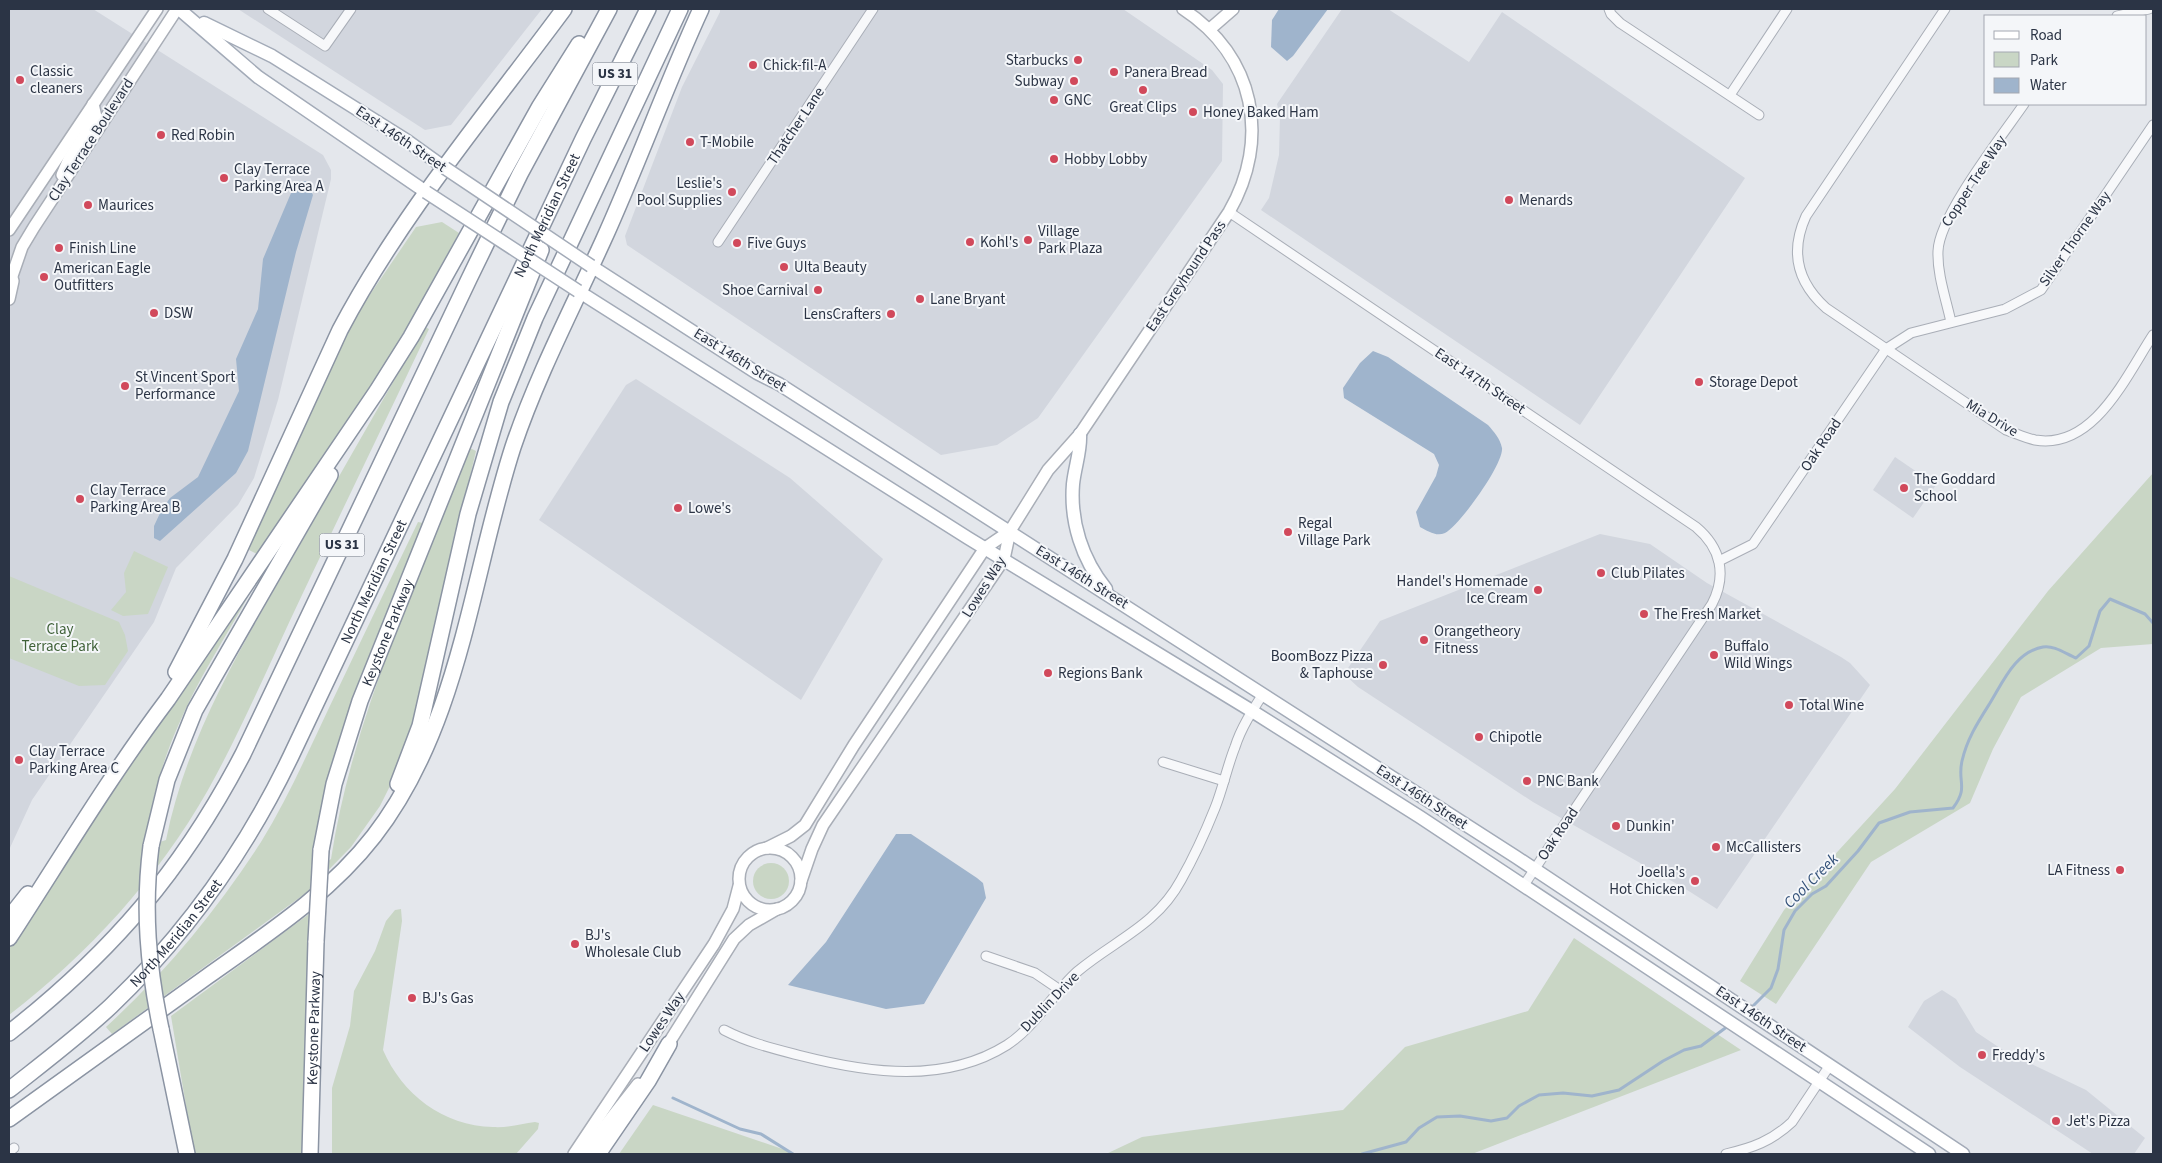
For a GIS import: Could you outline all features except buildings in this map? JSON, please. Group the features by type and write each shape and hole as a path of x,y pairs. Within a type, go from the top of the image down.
{"highway":[{"path":"9,938 62,852 138,738 214,603 350,311 369,278 426,192 564,9"},
{"path":"187,1154 161,1029 147,940 146,896 151,846 166,780 195,710 377,391 425,313 540,106 602,9"},
{"name":"US 31","path":"9,1033 68,985 123,931 172,872 210,814 251,736 520,174 609,9"},
{"name":"North Meridian Street","path":"9,1090 66,1045 137,980 201,906 255,825 295,747 583,139 648,9"},
{"path":"328,885 378,819 406,767 420,726 468,514 501,402 535,318 680,9"},
{"path":"9,1119 271,932 328,885 356,858 383,824 409,782 431,738 456,660 514,446 532,397 578,291 591,266 701,9"},
{"name":"Keystone Parkway","path":"310,1154 316,941 321,850 334,784 360,701 528,287 583,139"},
{"path":"138,738 168,700 377,391"},
{"path":"9,918 62,852"},
{"path":"598,1154 648,1081 669,1044"}],"main road":[{"name":"East 146th Street","path":"178,9 272,56 406,140 591,266 756,373 779,384 1112,596 1534,870 1963,1154"},
{"name":"East 146th Street","path":"191,17 258,77 426,192 578,291 985,548 1252,711 1524,885 1929,1154"},
{"path":"1080,434 1081,449 1073,496 1075,523 1088,561 1112,596"}],"street":[{"name":"Clay Terrace Boulevard","path":"9,230 157,9"},
{"name":"Clay Terrace Boulevard","path":"9,299 13,289 10,273 22,247 178,9"},
{"path":"268,9 325,46 351,9"},
{"name":"Thatcher Lane","path":"718,242 873,9"},
{"name":"East Greyhound Pass","path":"1010,531 1048,470 1080,434 1229,212 1240,191 1250,162 1253,134 1252,116 1241,78 1225,47 1210,30 1183,9"},
{"path":"1210,30 1233,9"},
{"path":"1609,9 1611,14 1620,23 1760,115"},
{"path":"1730,95 1786,9"},
{"path":"1886,349 1814,298 1800,275 1796,250 1798,236 1806,216 1945,9"},
{"path":"2122,15 2149,9"},
{"path":"51,202 69,159 96,117 93,104"},
{"name":"Copper Tree Way","path":"1951,322 1939,269 1940,234 1950,213 2023,105"},
{"name":"Silver Thorne Way","path":"1886,349 1911,332 2005,309 2041,290 2150,136 2153,125"},
{"name":"East 147th Street","path":"1229,212 1696,527 1710,541 1720,561"},
{"name":"Mia Drive","path":"1886,349 2006,430 2034,440 2052,440 2078,433 2091,424 2102,412 2153,335"},
{"name":"Oak Road","path":"1524,885 1712,604 1720,582 1720,561 1753,544 1886,349"},
{"name":"Lowes Way","path":"574,1154 718,937 733,909 740,886 740,870 745,860 754,852 791,836 805,825 854,745 985,548 1010,531"},
{"name":"Lowes Way","path":"583,1154 669,1044 734,939 749,925 794,899 810,854 823,825 1004,559 1010,531"},
{"name":"Dublin Drive","path":"724,1030 755,1044 856,1069 899,1072 948,1067 972,1061 1008,1044 1079,970 1148,921 1168,901 1198,847 1224,781 1235,746 1252,711 1263,694"},
{"path":"1163,762 1224,781"},
{"path":"767,848 782,851 789,855 798,867 801,881"},
{"path":"740,886 744,897 753,905 765,910 777,909"},
{"path":"986,956 1035,973 1060,990"},
{"path":"1726,1154 1763,1144 1784,1130 1792,1122 1830,1065"}],"shaded area":[{"path":"9,9 93,9 323,155 331,170 331,179 278,400 254,478 238,505 176,568 154,622 32,800 9,850"},
{"path":"238,9 542,9 451,125 425,130"},
{"path":"720,9 1123,9 1212,70 1223,84 1222,161 1038,418 997,445 941,455 627,245 625,236 682,87"},
{"path":"1342,9 1388,9 1469,62 1502,12 1745,178 1580,425 1261,210 1269,198 1279,155 1280,116 1277,104"},
{"name":"Lowe's","path":"636,379 790,478 883,559 801,700 539,520 626,385"},
{"name":"The Goddard School","path":"1895,457 1936,485 1913,518 1873,490"},
{"path":"1600,534 1650,544 1707,583 1841,657 1850,663 1870,685 1717,909 1684,888 1533,802 1358,687 1344,674 1380,621"},
{"path":"1942,990 1956,999 1976,1032 2006,1052 2086,1090 2145,1138 2134,1154 2093,1154 1960,1067 1908,1027 1924,1001"}],"green space":[{"path":"442,222 459,233 379,374 257,554 245,548 356,315 416,227"},
{"path":"425,327 429,329 245,718 208,790 167,854 119,913 66,966 9,1015 9,947 245,593 249,595 186,709 172,740 162,770 153,800 144,847 166,840 186,767 200,732 233,664"},
{"path":"470,448 476,451 437,617 416,722 403,760 380,806 351,847 306,893 112,1034 106,1027 190,939 227,892 261,842 296,777 418,522 423,523 371,652 340,738 318,827 312,873 331,859 341,806 371,701 389,650"},
{"path":"2153,473 2153,644 2101,648 2021,697 1993,749 1970,803 1871,862 1776,1004 1740,981 1784,910 1895,789 2048,591"},
{"path":"134,551 168,567 148,614 123,616 111,610 126,592 124,573"},
{"name":"Clay Terrace Park","path":"9,576 119,622 125,635 128,651 105,685 79,686 9,658"},
{"path":"771,863 784,868 789,881 784,894 771,899 758,894 753,881 758,868"},
{"path":"401,909 402,921 383,1050 401,1080 426,1105 441,1114 457,1121 493,1127 539,1123 538,1129 516,1154 332,1154 332,1088 350,1026 354,991 375,951 386,921 395,910"},
{"path":"309,914 305,1154 194,1154 171,1016"},
{"path":"1574,938 1741,1050 1472,1154 1106,1154 1142,1137 1343,1110 1405,1047 1528,1011"},
{"path":"653,1105 797,1154 619,1154"}],"water":[{"path":"1279,9 1328,9 1293,56 1287,61 1271,47 1272,20"},
{"path":"299,181 306,181 313,195 296,252 248,451 236,473 160,541 154,538 154,526 161,511 170,498 198,477 239,391 236,359 258,309 263,259 294,186"},
{"path":"1373,351 1388,357 1488,425 1500,441 1502,448 1501,456 1489,480 1470,507 1452,528 1445,533 1435,534 1420,527 1416,512 1436,476 1439,465 1434,454 1344,398 1343,388 1360,363"},
{"path":"896,834 911,834 977,878 983,883 986,898 924,1004 886,1009 788,985 826,942"}],"waterway":[{"name":"Cool Creek","path":"1751,1008 1771,988 1778,969 1784,930 1795,911 1812,894 1826,886 1858,851 1879,823 1910,812 1953,808 1958,801 1962,789 1962,761 1970,738 2005,677 2017,661 2033,650 2043,647 2056,649 2076,658 2089,646 2100,611 2110,599 2145,614 2153,623"},
{"name":"Cool Creek","path":"1362,1154 1406,1142 1419,1128 1437,1117 1460,1116 1491,1121 1507,1118 1519,1106 1539,1095 1563,1093 1592,1096 1619,1090 1663,1061 1684,1050 1701,1046 1728,1026"},
{"path":"673,1098 740,1129 761,1134 793,1154"}],"place":[{"name":"Starbucks","path":"1078,60"},
{"name":"Chick-fil-A","path":"753,65"},
{"name":"Panera Bread","path":"1114,72"},
{"name":"Classic cleaners","path":"20,80"},
{"name":"Subway","path":"1074,81"},
{"name":"Great Clips","path":"1143,90"},
{"name":"GNC","path":"1054,100"},
{"name":"Honey Baked Ham","path":"1193,112"},
{"name":"Red Robin","path":"161,135"},
{"name":"T-Mobile","path":"690,142"},
{"name":"Hobby Lobby","path":"1054,159"},
{"name":"Clay Terrace Parking Area A","path":"224,178"},
{"name":"Leslie's Pool Supplies","path":"732,192"},
{"name":"Menards","path":"1509,200"},
{"name":"Maurices","path":"88,205"},
{"name":"Village Park Plaza","path":"1028,240"},
{"name":"Kohl's","path":"970,242"},
{"name":"Five Guys","path":"737,243"},
{"name":"Finish Line","path":"59,248"},
{"name":"Ulta Beauty","path":"784,267"},
{"name":"American Eagle Outfitters","path":"44,277"},
{"name":"Shoe Carnival","path":"818,290"},
{"name":"Lane Bryant","path":"920,299"},
{"name":"DSW","path":"154,313"},
{"name":"LensCrafters","path":"891,314"},
{"name":"Storage Depot","path":"1699,382"},
{"name":"St Vincent Sport Performance","path":"125,386"},
{"name":"The Goddard School","path":"1904,488"},
{"name":"Clay Terrace Parking Area B","path":"80,499"},
{"name":"Lowe's","path":"678,508"},
{"name":"Regal Village Park","path":"1288,532"},
{"name":"Club Pilates","path":"1601,573"},
{"name":"Handel's Homemade Ice Cream","path":"1538,590"},
{"name":"The Fresh Market","path":"1644,614"},
{"name":"Orangetheory Fitness","path":"1424,640"},
{"name":"Buffalo Wild Wings","path":"1714,655"},
{"name":"BoomBozz Pizza & Taphouse","path":"1383,665"},
{"name":"Regions Bank","path":"1048,673"},
{"name":"Total Wine","path":"1789,705"},
{"name":"Chipotle","path":"1479,737"},
{"name":"Clay Terrace Parking Area C","path":"19,760"},
{"name":"PNC Bank","path":"1527,781"},
{"name":"Dunkin'","path":"1616,826"},
{"name":"McCallisters","path":"1716,847"},
{"name":"LA Fitness","path":"2120,870"},
{"name":"Joella's Hot Chicken","path":"1695,881"},
{"name":"BJ's Wholesale Club","path":"575,944"},
{"name":"BJ's Gas","path":"412,998"},
{"name":"Freddy's","path":"1982,1055"},
{"name":"Jet's Pizza","path":"2056,1121"}]}
